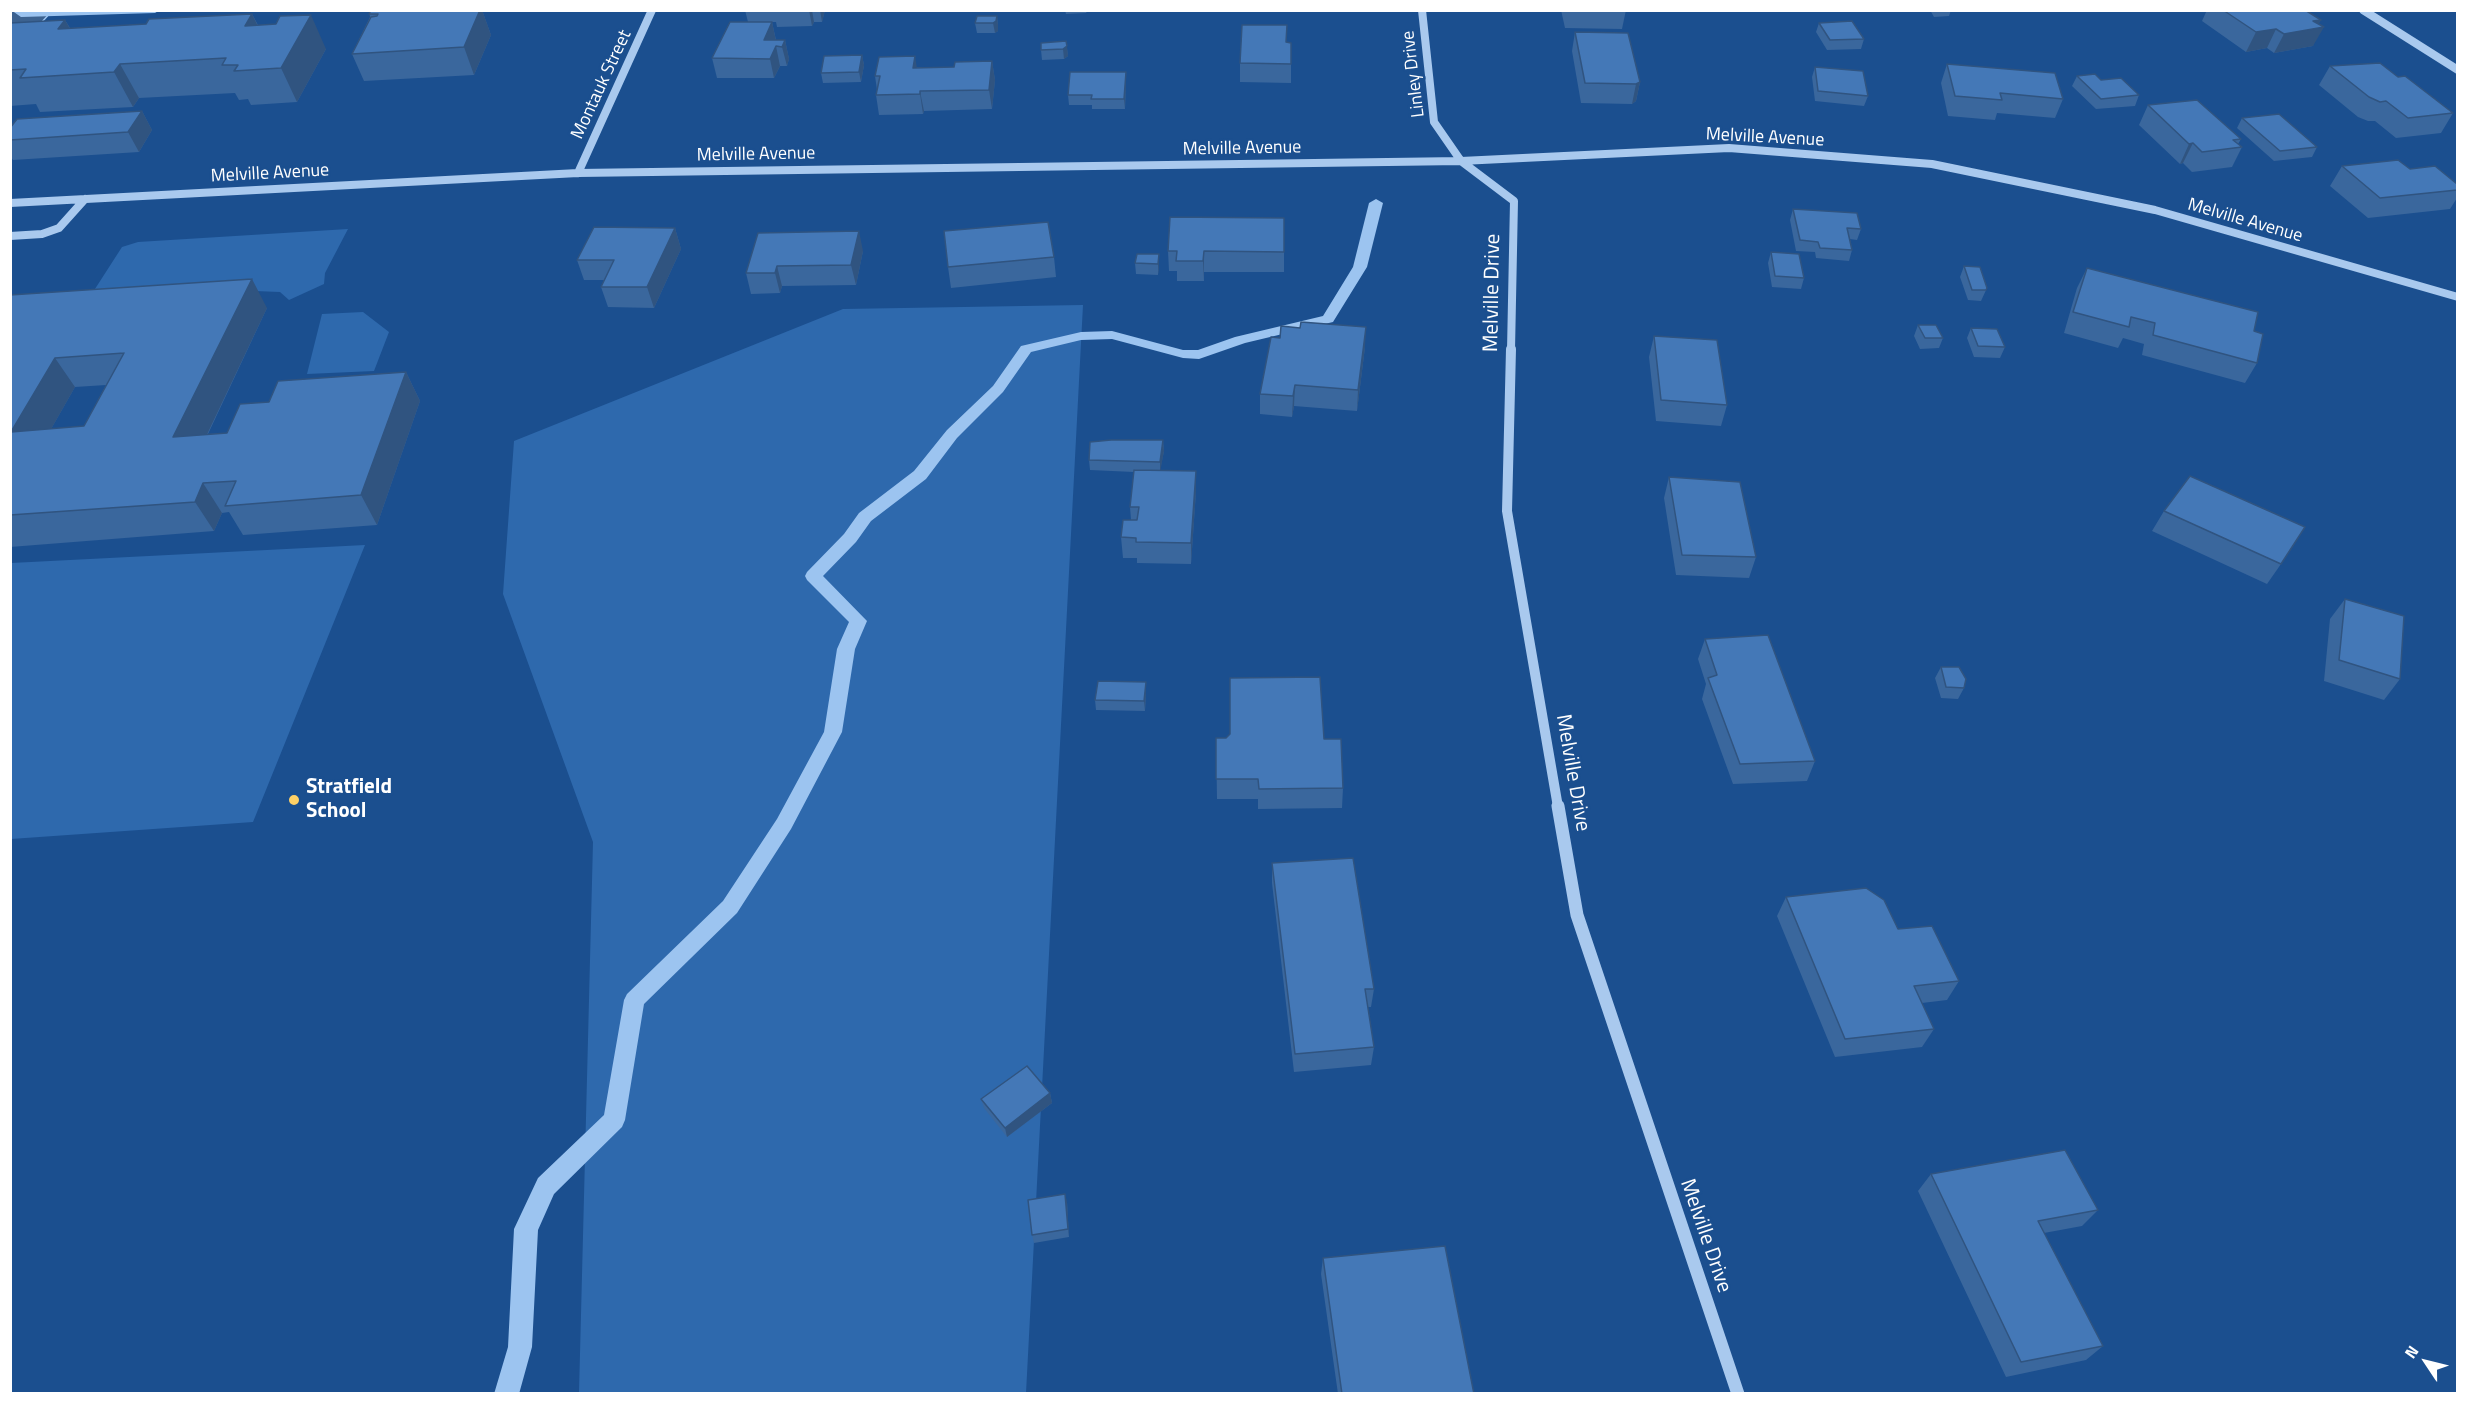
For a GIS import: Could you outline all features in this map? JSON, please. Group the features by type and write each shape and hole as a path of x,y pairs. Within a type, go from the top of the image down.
{"street":[{"name":"Montauk Street","path":"578,173 652,10"},
{"name":"Linley Drive","path":"1422,10 1434,122 1461,161"},
{"path":"2363,10 2457,70"},
{"name":"Melville Avenue","path":"10,203 578,173 1461,161 1730,148 1932,164 2155,210 2457,297"},
{"name":"Melville Drive","path":"1461,161 1514,201 1507,511 1577,915 1738,1394"},
{"path":"10,236 42,234 59,228 85,199"}],"shaded area":[{"path":"11,11 52,11 41,23 11,28"},
{"path":"348,229 325,273 324,284 289,300 280,292 255,291 84,306 122,247 138,242"},
{"path":"1083,305 1026,1393 579,1393 593,842 503,594 514,441 843,309"},
{"path":"363,312 389,332 374,371 307,374 322,314"},
{"path":"365,545 253,822 11,839 11,563"}],"building":[{"path":"371,10 480,10 464,47 352,54 371,17 378,14 369,14"},
{"path":"2223,10 2305,10 2321,20 2313,21 2324,27 2284,34 2276,29 2256,32"},
{"path":"252,14 245,26 276,24 280,16 311,15 281,68 234,71 238,65 222,65 226,58 120,64 114,72 20,78 26,69 10,70 10,23 65,20 58,29 146,24 149,19"},
{"path":"977,16 997,16 993,23 975,23"},
{"path":"1852,21 1864,39 1830,40 1819,23"},
{"path":"730,22 772,22 764,40 785,40 782,47 776,46 770,59 712,58"},
{"path":"1242,25 1287,25 1286,42 1291,43 1291,64 1240,63"},
{"path":"1575,32 1628,33 1640,82 1636,84 1585,83"},
{"path":"1066,41 1067,46 1063,49 1041,50 1041,43"},
{"path":"862,55 859,72 821,73 824,56"},
{"path":"915,56 913,68 954,67 955,62 992,61 989,90 920,91 920,94 876,95 880,76 875,76 879,57"},
{"path":"2380,63 2398,77 2405,76 2453,113 2408,118 2386,101 2380,102 2369,97 2330,66"},
{"path":"1947,64 2055,73 2063,99 2000,93 2002,100 1955,96"},
{"path":"1815,67 1863,71 1868,96 1818,91"},
{"path":"1070,72 1126,72 1124,99 1091,99 1092,95 1068,95"},
{"path":"2095,74 2101,80 2121,78 2139,95 2101,99 2077,76"},
{"path":"2197,100 2241,139 2233,140 2242,147 2202,152 2193,143 2189,144 2148,105"},
{"path":"142,111 128,132 10,140 10,128 17,119"},
{"path":"2279,114 2317,147 2280,151 2242,118"},
{"path":"2398,160 2410,169 2435,166 2457,184 2457,190 2380,198 2342,166"},
{"path":"1793,209 1857,213 1861,229 1847,228 1852,250 1820,248 1818,242 1800,240"},
{"path":"1170,217 1284,218 1284,252 1204,251 1203,261 1176,261 1177,251 1168,251"},
{"path":"1048,222 1054,257 948,267 944,231"},
{"path":"594,227 675,228 647,287 601,287 614,260 577,260"},
{"path":"859,231 851,265 777,266 775,273 746,273 758,233"},
{"path":"1771,252 1799,254 1804,278 1775,276"},
{"path":"1137,254 1159,254 1158,264 1135,263"},
{"path":"1964,266 1980,267 1986,290 1972,290"},
{"path":"2087,268 2258,312 2254,331 2263,334 2257,363 2153,335 2155,323 2131,317 2129,327 2073,312"},
{"path":"252,279 173,437 227,433 240,404 269,402 278,381 406,372 361,495 225,506 236,481 203,483 195,502 10,515 10,295","holes":["124,353 84,426 11,432 55,358"]},
{"path":"1301,322 1366,327 1358,390 1295,385 1293,396 1260,394 1271,337 1280,338 1281,326 1300,328"},
{"path":"1918,325 1936,325 1943,338 1925,338"},
{"path":"1971,328 1997,329 2005,347 1978,346"},
{"path":"1654,336 1717,340 1727,405 1661,400"},
{"path":"1163,440 1160,462 1089,460 1090,442"},
{"path":"1134,470 1196,471 1191,543 1136,542 1136,538 1121,537 1123,520 1137,520 1139,507 1130,507"},
{"path":"2190,476 2305,527 2281,564 2164,511"},
{"path":"1669,477 1740,482 1756,557 1682,555"},
{"path":"2345,599 2404,616 2400,679 2339,660"},
{"path":"1768,635 1815,761 1740,764 1708,678 1717,675 1705,639"},
{"path":"1941,667 1959,667 1966,679 1964,688 1946,687"},
{"path":"1320,677 1324,739 1341,739 1343,788 1259,789 1258,779 1216,779 1216,738 1226,738 1230,734 1230,678"},
{"path":"1098,681 1146,682 1144,701 1095,700"},
{"path":"1353,858 1374,989 1365,989 1374,1047 1295,1054 1272,863"},
{"path":"1866,888 1884,900 1898,929 1932,926 1959,981 1914,986 1934,1029 1845,1039 1786,897"},
{"path":"1027,1066 1050,1093 1005,1128 981,1099"},
{"path":"2065,1150 2098,1210 2038,1221 2103,1346 2021,1362 1931,1174"},
{"path":"1065,1194 1068,1229 1032,1235 1028,1200"},
{"path":"1445,1246 1474,1394 1342,1394 1323,1258"}],"waterway":[{"path":"16,10 21,14 155,10"},
{"path":"506,1394 520,1347 526,1229 546,1186 614,1120 634,1000 730,907 784,824 833,732 846,649 858,621 813,576 850,538 865,517 920,475 952,434 998,389 1026,349 1081,336 1112,335 1183,354 1199,355 1240,340 1328,319 1360,267 1376,203"}],"place":[{"name":"Stratfield School","path":"294,800"}]}
